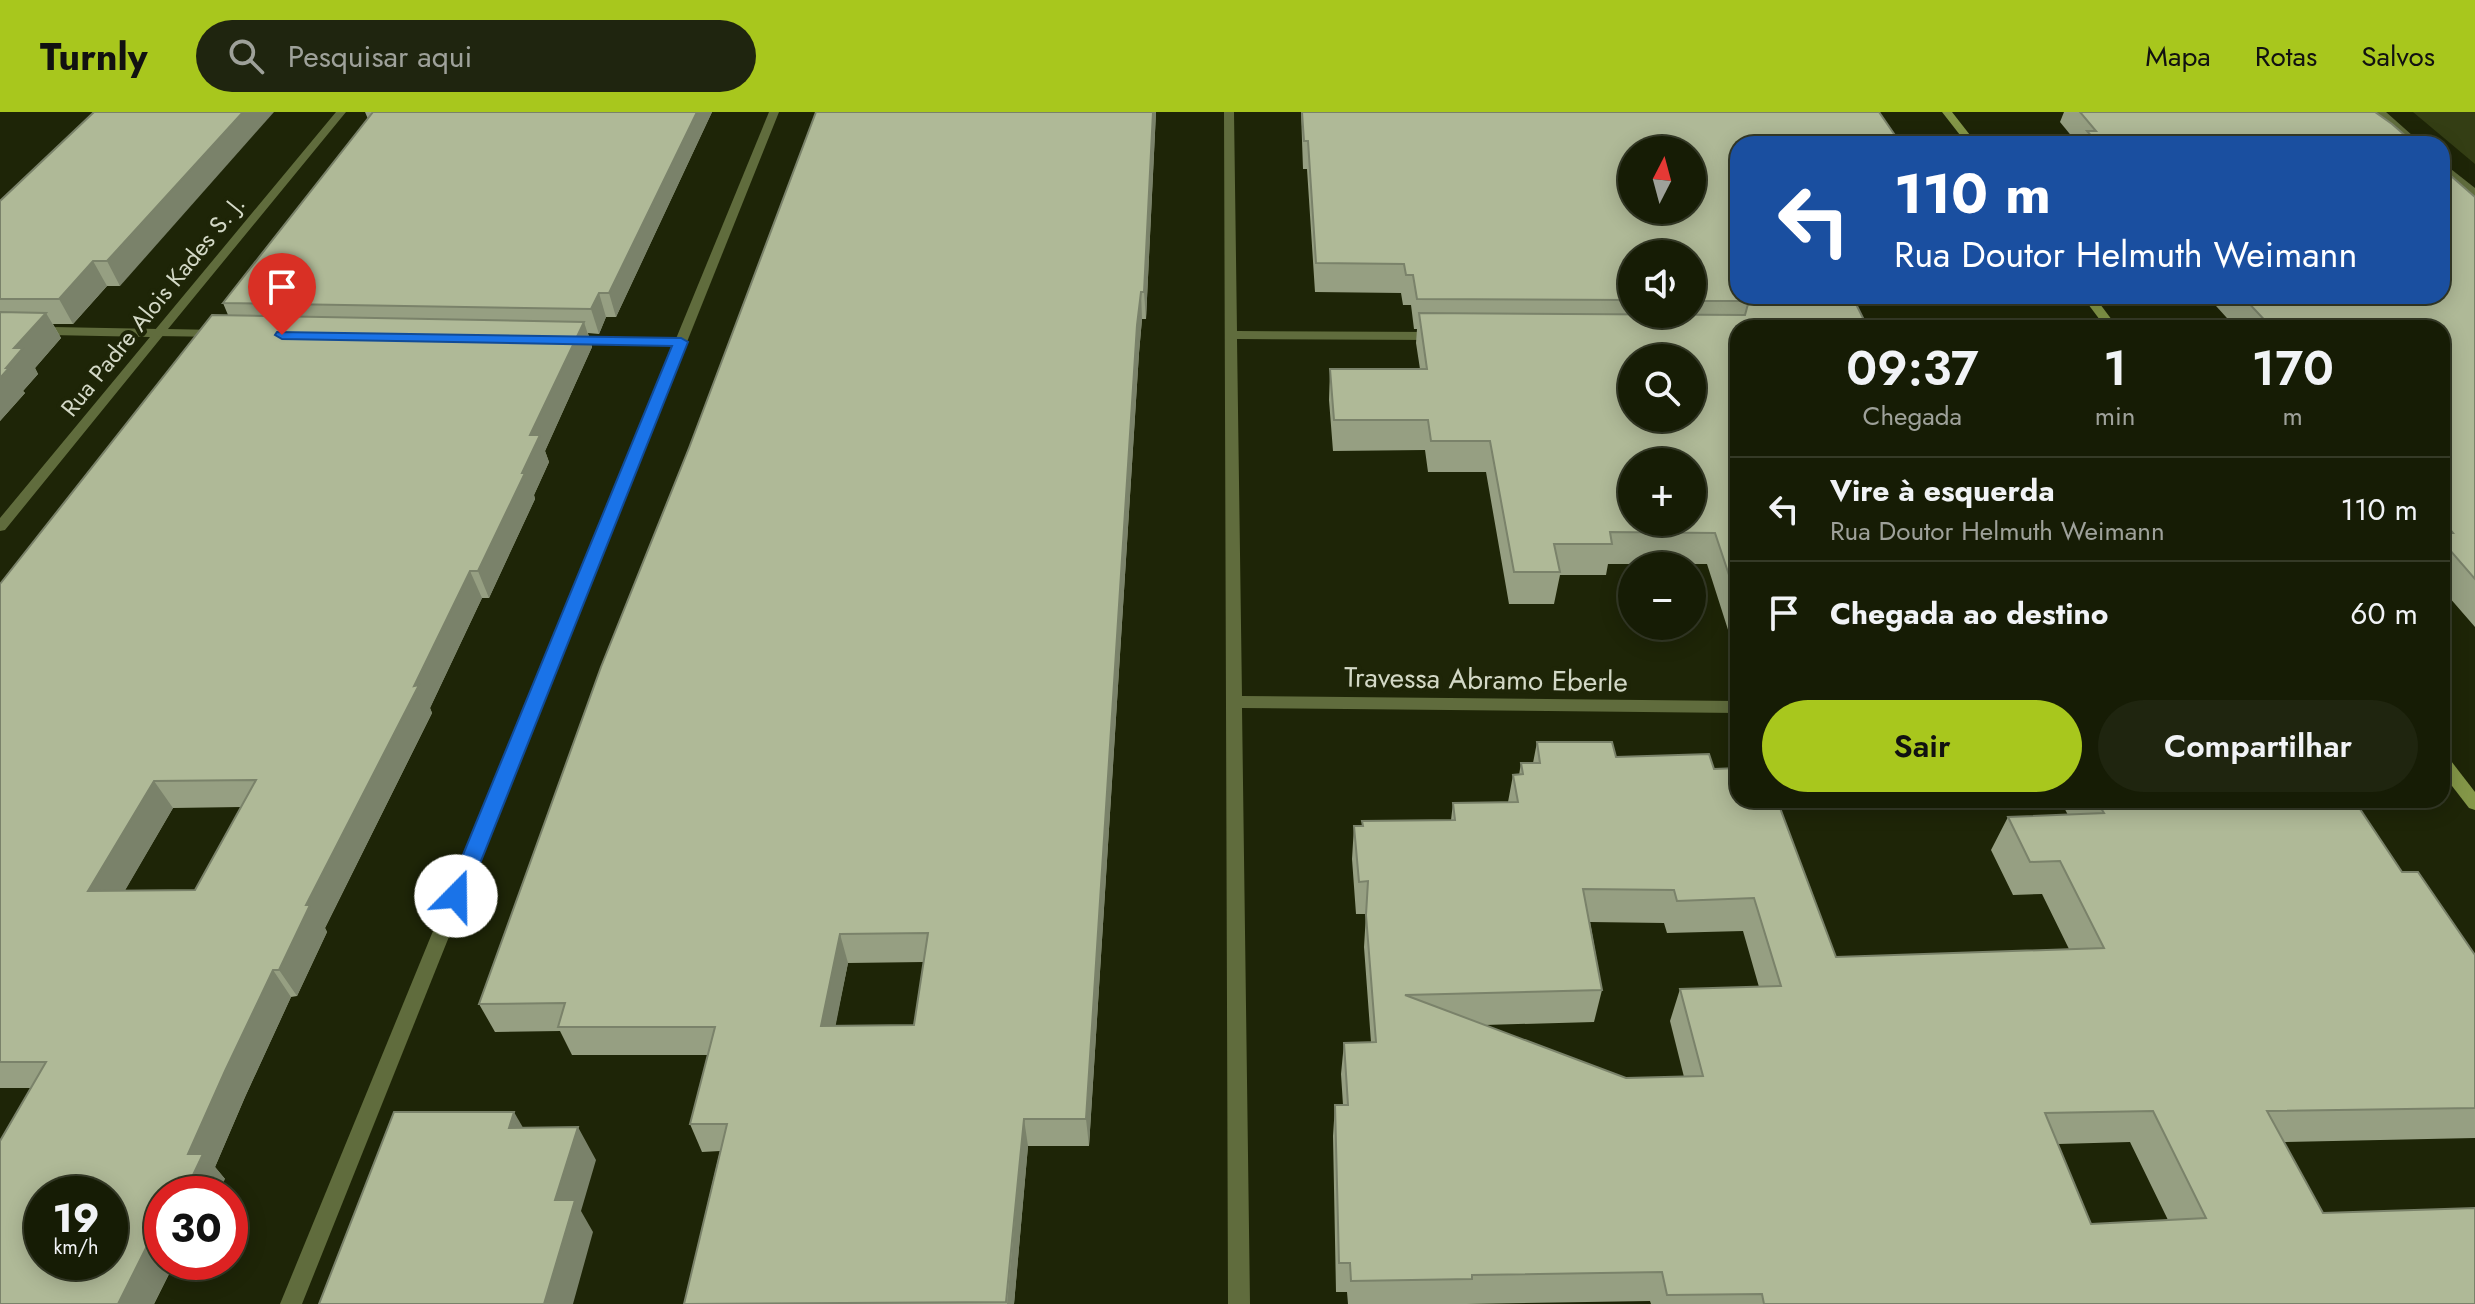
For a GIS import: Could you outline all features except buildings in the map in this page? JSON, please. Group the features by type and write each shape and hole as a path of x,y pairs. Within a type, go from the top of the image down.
{"main road":[{"path":"1947,112 1966,136"},
{"path":"2450,771 2475,804"}],"street":[{"name":"Rua Padre Alois Kades S. J.","path":"0,527 341,112"},
{"path":"291,1304 774,112"},
{"path":"1229,112 1239,1304"},
{"path":"2380,112 2408,136"},
{"path":"2450,172 2475,194"},
{"path":"0,330 238,334"},
{"path":"1231,335 1453,336"},
{"path":"555,340 681,342"},
{"name":"Travessa Abramo Eberle","path":"1234,702 1730,707"}],"green space":[{"path":"2413,112 2475,112 2475,164 2450,143 2450,136 2442,136"}],"route":[{"path":"282,335 681,342 456,896"}]}
